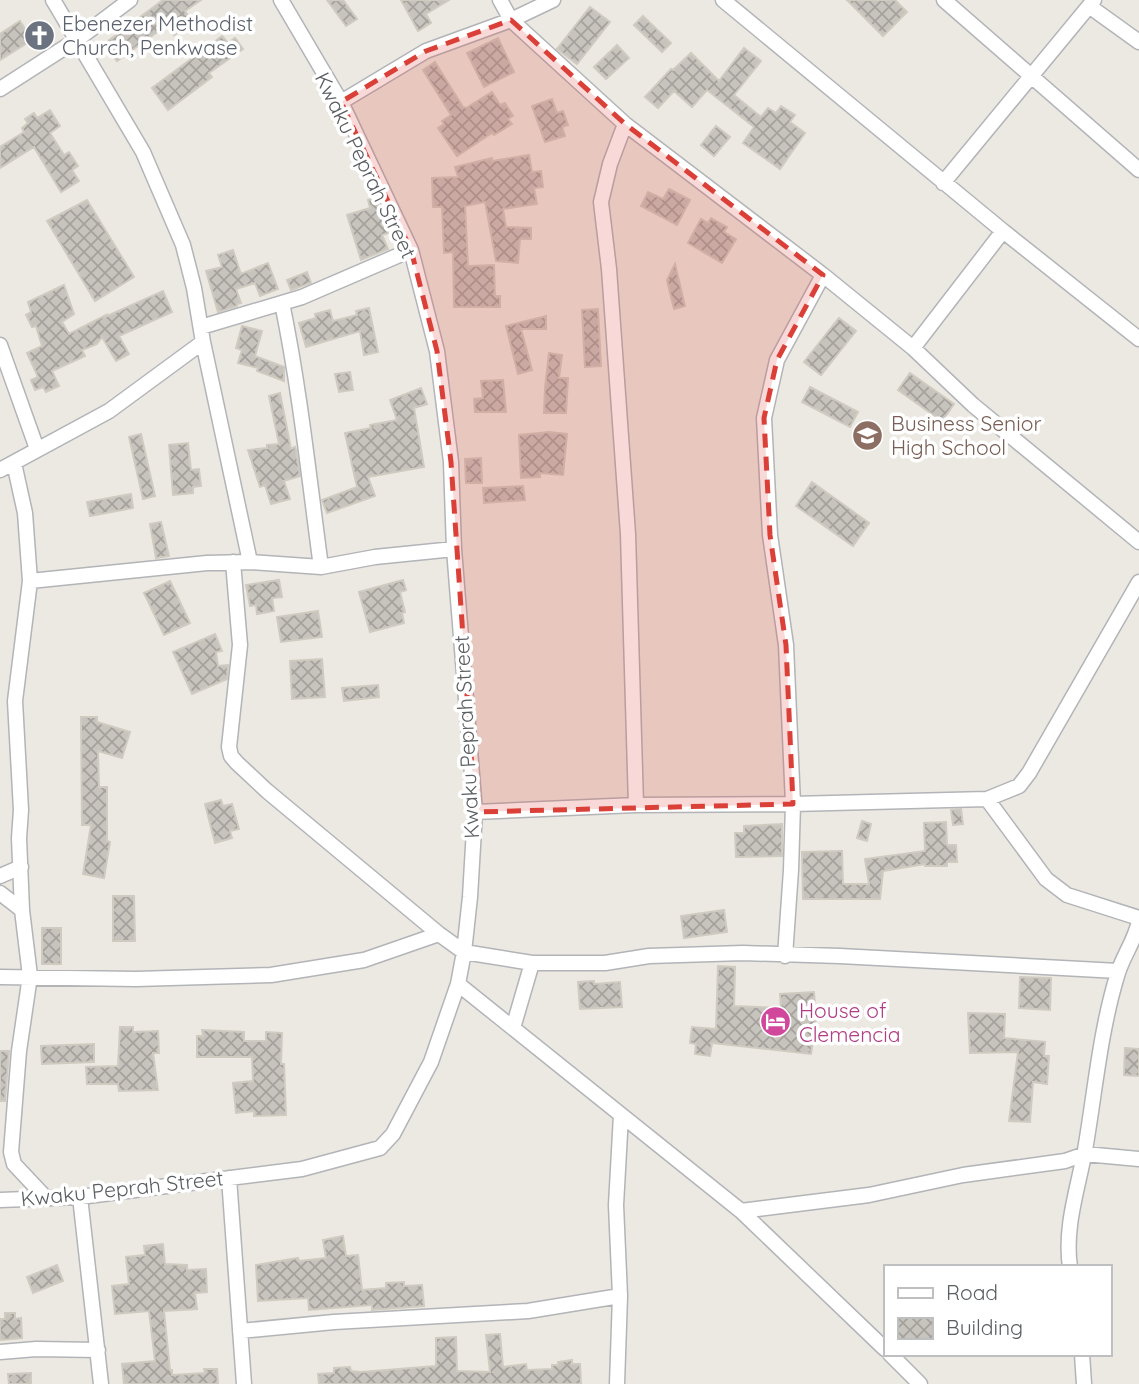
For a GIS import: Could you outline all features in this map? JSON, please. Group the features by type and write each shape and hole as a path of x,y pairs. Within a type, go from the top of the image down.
{"street":[{"path":"53,0 144,152 183,245 250,562"},
{"path":"0,89 78,39 130,0"},
{"name":"Kwaku Peprah Street","path":"0,1200 80,1197 302,1169 380,1148 393,1134 431,1062 458,984 464,952 475,812 454,549 451,462 437,351 411,250 341,102 281,0"},
{"path":"500,0 511,20 625,124 823,275 913,348 973,405 1139,542"},
{"path":"341,102 426,51 511,20 553,0"},
{"path":"723,0 943,183 1139,339"},
{"path":"944,0 1139,170"},
{"path":"943,183 1091,3 1139,42"},
{"path":"625,124 610,164 601,202 609,269 628,534 636,805"},
{"path":"913,348 1003,231"},
{"path":"201,327 302,297 411,250"},
{"path":"785,956 793,804 786,645 770,534 764,418 777,360 823,275"},
{"path":"282,303 305,430 321,567"},
{"path":"0,470 109,411 203,342"},
{"path":"0,345 37,449"},
{"path":"14,463 25,513 30,581 15,701 21,810 19,838 22,910 30,976 19,1051 10,1152 22,1175 46,1198"},
{"path":"30,581 233,562 321,567 375,557 454,549"},
{"path":"233,562 240,645 229,747 231,756 267,791 464,952 532,963 605,963 649,956 730,954 840,956 1118,971"},
{"path":"475,812 636,805 987,799 1019,786 1029,773 1085,671 1139,582"},
{"path":"987,799 1046,879 1067,895 1138,928 1118,971 1107,1015 1072,1215 1068,1252 1070,1265"},
{"path":"0,876 21,867"},
{"path":"0,894 22,910"},
{"path":"0,976 136,979 271,975 365,960 439,934"},
{"path":"513,1028 532,963"},
{"path":"458,984 741,1211 884,1348"},
{"path":"617,1384 620,1296 617,1205 621,1115"},
{"path":"741,1211 869,1195 963,1175 1065,1161 1084,1154 1139,1159"},
{"path":"229,1178 244,1384"},
{"path":"80,1197 101,1384"},
{"path":"240,1331 334,1322 528,1311 620,1296"},
{"path":"0,1352 97,1349"},
{"path":"892,1356 920,1384"},
{"path":"1082,1356 1084,1384"}],"highlighted area":[{"path":"511,20 625,124 823,275 777,360 764,418 770,535 786,645 793,804 475,812 451,462 437,351 411,250 341,102 426,51"}],"building":[{"path":"163,0 201,0 185,11 193,22 174,35 167,25 117,61 104,44"},
{"path":"327,0 343,0 357,19 346,26"},
{"path":"401,0 449,0 426,14 431,23 418,31"},
{"path":"847,0 895,0 907,12 883,36"},
{"path":"590,7 610,22 577,64 557,49"},
{"path":"643,16 671,43 662,52 634,25"},
{"path":"20,21 32,40 0,60 0,34"},
{"path":"222,36 228,43 235,38 243,49 209,73 212,77 168,110 152,88"},
{"path":"498,38 514,72 484,87 467,53"},
{"path":"617,45 629,58 606,79 594,67"},
{"path":"744,48 761,61 734,95 761,117 768,108 776,113 781,106 795,115 790,122 805,133 780,169 743,143 754,127 707,90 692,107 674,91 658,108 645,97 671,69 691,53 719,81"},
{"path":"435,62 463,107 466,108 492,92 500,105 505,103 513,116 508,119 512,124 494,135 492,133 457,156 438,128 444,124 442,121 451,115 423,70"},
{"path":"552,99 557,113 563,111 568,125 562,127 565,136 545,142 532,106"},
{"path":"50,110 60,126 50,133 64,155 69,152 78,166 72,170 79,181 61,192 34,147 0,168 0,147 24,132 22,128 28,123 25,119 34,113 37,118"},
{"path":"716,126 730,137 714,156 701,145"},
{"path":"529,155 532,172 541,171 543,187 534,188 537,204 503,209 506,227 531,228 531,239 520,239 518,263 496,261 485,202 465,206 468,266 494,265 495,296 500,296 500,307 454,307 453,252 444,253 442,207 433,207 432,178 458,177 455,167 492,158 492,161"},
{"path":"669,189 690,200 677,225 641,206 648,192 663,199"},
{"path":"376,198 388,233 382,235 388,249 361,260 347,215 370,208 368,200"},
{"path":"87,200 134,277 95,301 47,221"},
{"path":"711,218 727,227 724,232 736,239 722,263 688,243 701,219 708,223"},
{"path":"233,250 241,274 268,263 278,289 260,296 255,283 236,289 241,303 218,312 206,271 222,267 218,255"},
{"path":"675,264 685,306 674,309 667,280"},
{"path":"307,272 311,283 291,290 287,280"},
{"path":"64,285 74,314 62,322 69,334 163,291 172,312 119,336 129,354 116,361 102,337 97,344 82,350 85,356 52,371 59,386 46,392 43,387 35,390 31,380 38,377 27,353 42,346 36,326 32,327 26,315 31,312 28,302"},
{"path":"369,308 378,352 364,355 360,331 306,347 299,323 316,318 315,314 330,310 333,321 357,315 356,311"},
{"path":"598,309 601,366 585,367 582,310"},
{"path":"546,316 546,329 521,329 532,370 518,374 506,326"},
{"path":"839,318 856,331 821,375 804,362"},
{"path":"242,326 262,331 255,356 284,367 284,381 257,371 258,368 238,363 242,350 236,348"},
{"path":"549,353 562,355 559,378 568,378 566,413 544,413"},
{"path":"350,372 353,390 339,392 335,374"},
{"path":"910,373 954,404 942,421 898,390"},
{"path":"503,380 506,412 475,412 474,399 483,398 481,381"},
{"path":"810,387 858,412 850,427 802,402"},
{"path":"421,388 427,404 414,408 424,467 368,477 375,496 327,513 322,500 357,487 345,433 397,420 390,400"},
{"path":"280,393 291,449 295,447 300,476 284,481 290,499 271,504 265,485 260,487 248,450 279,444 269,396"},
{"path":"549,432 567,434 563,475 540,473 540,477 521,478 519,435"},
{"path":"141,434 155,496 143,499 129,437"},
{"path":"188,443 191,470 199,469 201,486 193,487 193,493 173,495 169,445"},
{"path":"481,458 482,483 466,483 465,459"},
{"path":"812,482 869,523 853,546 796,506"},
{"path":"523,486 525,500 484,503 483,488"},
{"path":"131,494 133,508 90,516 87,502"},
{"path":"161,522 169,556 156,558 150,524"},
{"path":"279,580 282,597 272,598 274,611 257,614 256,605 250,606 246,585"},
{"path":"403,580 406,590 400,592 405,612 402,613 404,623 370,632 359,592"},
{"path":"170,581 190,623 164,635 144,593"},
{"path":"318,611 322,637 281,642 277,617"},
{"path":"215,634 222,651 216,652 218,666 228,665 227,679 192,694 173,652"},
{"path":"322,659 325,697 292,699 290,661"},
{"path":"378,685 379,697 344,701 342,688"},
{"path":"81,717 97,717 97,722 130,732 122,758 98,751 99,787 107,787 107,841 110,842 104,878 83,874 91,825 82,825"},
{"path":"221,800 223,806 232,804 239,829 230,831 232,838 215,843 205,804"},
{"path":"961,809 963,824 953,825 951,810"},
{"path":"862,821 871,824 867,841 857,838"},
{"path":"946,822 947,845 956,845 957,862 947,862 947,866 925,864 883,871 880,899 803,899 802,852 842,851 843,884 869,884 865,859 925,851 924,823"},
{"path":"782,824 782,856 736,857 735,833 744,833 744,826"},
{"path":"113,896 134,896 135,941 113,941"},
{"path":"724,910 727,932 684,938 681,916"},
{"path":"42,928 61,928 61,964 42,964"},
{"path":"718,966 735,967 734,1006 781,1008 780,994 814,992 816,1018 811,1054 712,1043 710,1056 695,1054 696,1044 690,1043 692,1027 716,1029"},
{"path":"1020,977 1051,978 1050,1010 1019,1008"},
{"path":"594,981 594,984 620,982 622,1007 580,1009 578,982"},
{"path":"968,1013 1005,1014 1004,1038 1045,1042 1044,1056 1049,1056 1047,1084 1033,1082 1030,1122 1009,1121 1018,1052 970,1053"},
{"path":"120,1027 133,1027 133,1032 158,1031 159,1053 153,1053 158,1090 119,1091 118,1084 87,1084 86,1067 118,1066"},
{"path":"202,1030 244,1032 244,1041 266,1041 266,1032 282,1033 281,1064 284,1064 286,1115 254,1116 254,1111 236,1113 233,1083 253,1081 252,1057 197,1057 197,1036 203,1036"},
{"path":"94,1044 94,1062 42,1064 41,1046"},
{"path":"1125,1048 1139,1049 1139,1076 1124,1075"},
{"path":"0,1051 9,1051 5,1101 0,1101"},
{"path":"343,1236 346,1256 358,1255 362,1290 386,1288 386,1283 422,1285 424,1306 372,1310 372,1305 309,1310 308,1298 258,1301 256,1265 298,1258 299,1261 326,1258 323,1240"},
{"path":"163,1244 165,1264 187,1265 187,1270 206,1269 207,1292 195,1293 197,1309 164,1311 170,1370 172,1375 205,1373 204,1369 217,1369 218,1384 124,1384 122,1364 155,1361 149,1311 115,1314 112,1286 129,1284 126,1257 145,1255 144,1246"},
{"path":"57,1265 63,1281 33,1293 27,1277"},
{"path":"5,1313 15,1313 15,1319 21,1318 22,1338 0,1340 0,1319 5,1319"},
{"path":"500,1334 503,1367 526,1364 527,1370 552,1369 552,1365 558,1365 558,1362 572,1360 572,1364 580,1364 581,1384 319,1384 318,1374 334,1373 334,1368 350,1367 351,1371 361,1372 436,1366 436,1338 456,1337 457,1371 490,1372 486,1335"},
{"path":"31,1373 31,1384 9,1384 8,1374"}],"place":[{"name":"Ebenezer Methodist Church, Penkwase","path":"39,35"},
{"name":"Business Senior High School","path":"868,435"},
{"name":"House of Clemencia","path":"776,1022"}]}
